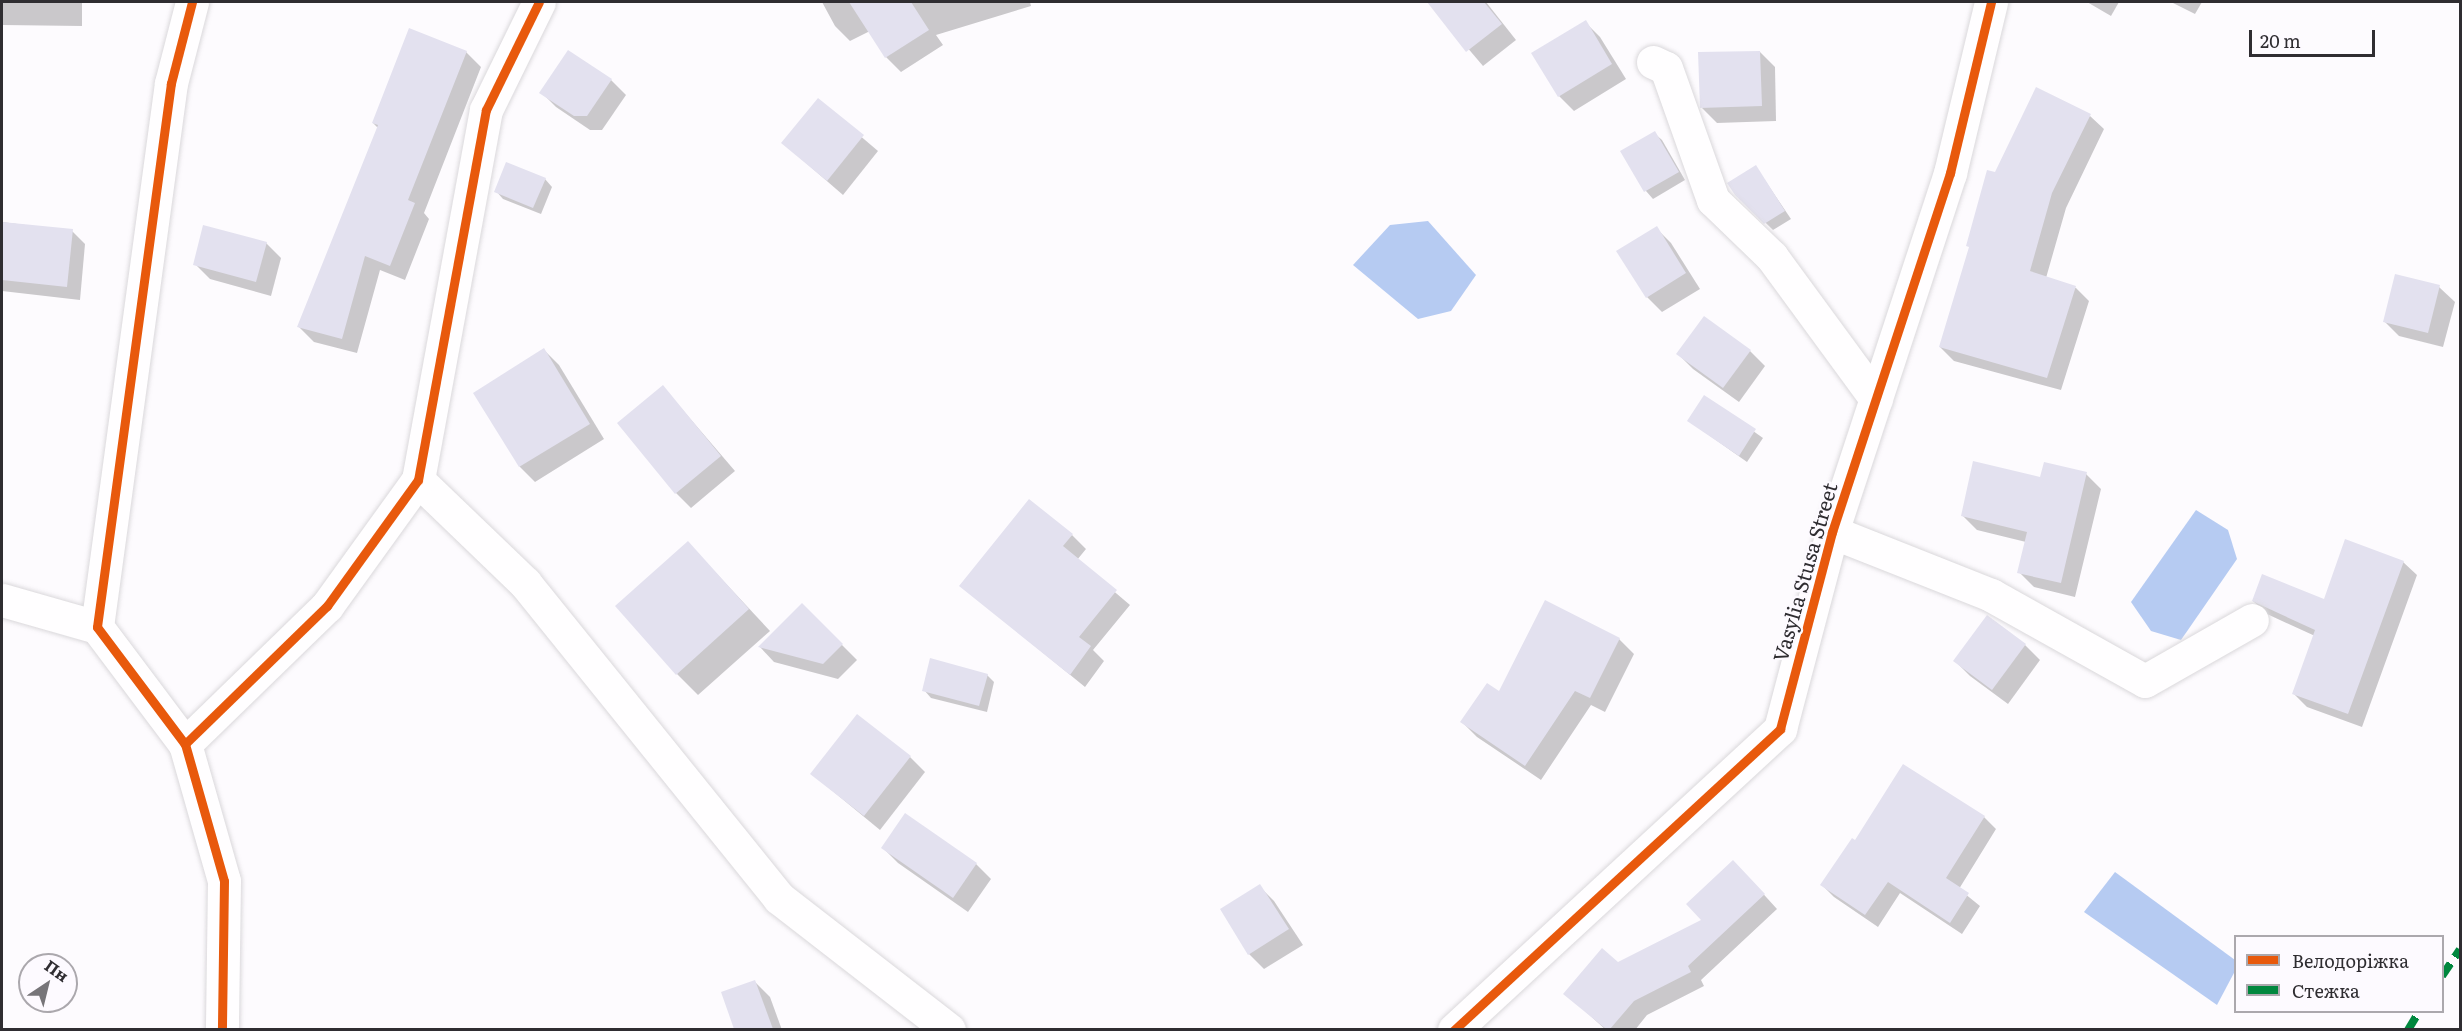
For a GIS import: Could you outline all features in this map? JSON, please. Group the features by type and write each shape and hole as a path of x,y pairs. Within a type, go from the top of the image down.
{"street":[{"path":"97,627 171,83 192,2"},
{"path":"185,744 327,606 418,480 486,110 539,2"},
{"name":"Vasylia Stusa Street","path":"1454,1029 1780,729 1832,532 1950,173 1991,2"},
{"path":"1653,62 1666,68 1713,200 1772,257 1876,399"},
{"path":"418,480 525,583 779,898 949,1029"},
{"path":"1832,532 1991,595 2145,681 2252,620"},
{"path":"2,600 97,627 185,744 224,881 222,1029"}],"water":[{"path":"1428,221 1476,275 1451,311 1418,319 1353,265 1390,225"},
{"path":"2196,510 2228,530 2237,559 2181,640 2151,631 2131,602"},
{"path":"2115,872 2234,959 2234,973 2217,1005 2084,912"}],"building":[{"path":"849,2 911,2 929,30 885,58"},
{"path":"1427,2 1484,2 1502,24 1466,52"},
{"path":"1586,20 1612,64 1558,97 1531,53"},
{"path":"409,28 467,51 408,200 415,203 390,266 365,256 342,339 297,327 378,125 372,123"},
{"path":"568,50 612,79 587,116 574,116 539,93"},
{"path":"1760,51 1762,106 1700,108 1698,52"},
{"path":"2036,87 2091,114 2052,193 2030,271 2076,286 2047,378 1939,347 1969,247 1966,246 1987,170 1995,172"},
{"path":"818,98 864,135 827,181 781,143"},
{"path":"1655,131 1679,172 1644,192 1620,151"},
{"path":"506,162 546,178 533,208 494,192"},
{"path":"1756,165 1785,211 1764,224 1735,195 1727,183"},
{"path":"2,222 73,229 67,287 2,280"},
{"path":"203,225 267,242 256,282 193,265"},
{"path":"1657,226 1686,273 1646,298 1616,251"},
{"path":"2395,274 2440,285 2428,333 2383,322"},
{"path":"1704,316 1751,350 1723,388 1676,354"},
{"path":"544,348 590,424 519,467 473,393"},
{"path":"663,385 721,456 675,494 617,423"},
{"path":"1704,395 1756,429 1739,456 1687,421"},
{"path":"1973,461 2040,477 2044,462 2087,472 2061,583 2017,573 2027,532 1961,516"},
{"path":"1029,499 1073,534 1063,546 1117,590 1079,637 1091,646 1070,675 959,586"},
{"path":"2345,539 2404,561 2348,714 2292,694 2315,630 2252,601 2262,574 2324,599"},
{"path":"688,541 749,609 676,675 615,606"},
{"path":"1545,600 1620,638 1590,698 1575,691 1525,766 1460,722 1487,683 1499,691"},
{"path":"802,603 843,644 823,664 758,647"},
{"path":"1987,615 2026,644 1992,690 1953,661"},
{"path":"930,658 988,674 979,706 922,691"},
{"path":"857,714 911,756 864,816 810,774"},
{"path":"1903,764 1985,816 1946,878 1969,893 1950,923 1888,882 1865,915 1820,885 1852,838 1855,840"},
{"path":"905,813 977,863 953,898 881,848"},
{"path":"1733,860 1765,894 1688,966 1691,972 1634,1001 1610,1029 1606,1029 1563,994 1602,948 1618,962 1701,920 1686,904"},
{"path":"1260,884 1289,929 1248,955 1220,909"},
{"path":"755,980 773,1029 734,1029 721,992"}],"marked path":[{"path":"2444,973 2460,949"},
{"path":"2408,1030 2418,1013"}],"cycle path":[{"path":"192,2 171,83 97,627 185,744 224,881 222,1030"},
{"path":"185,744 327,606 418,480 486,110 539,2"},
{"path":"1454,1030 1780,729 1832,532 1950,173 1991,2"}]}
